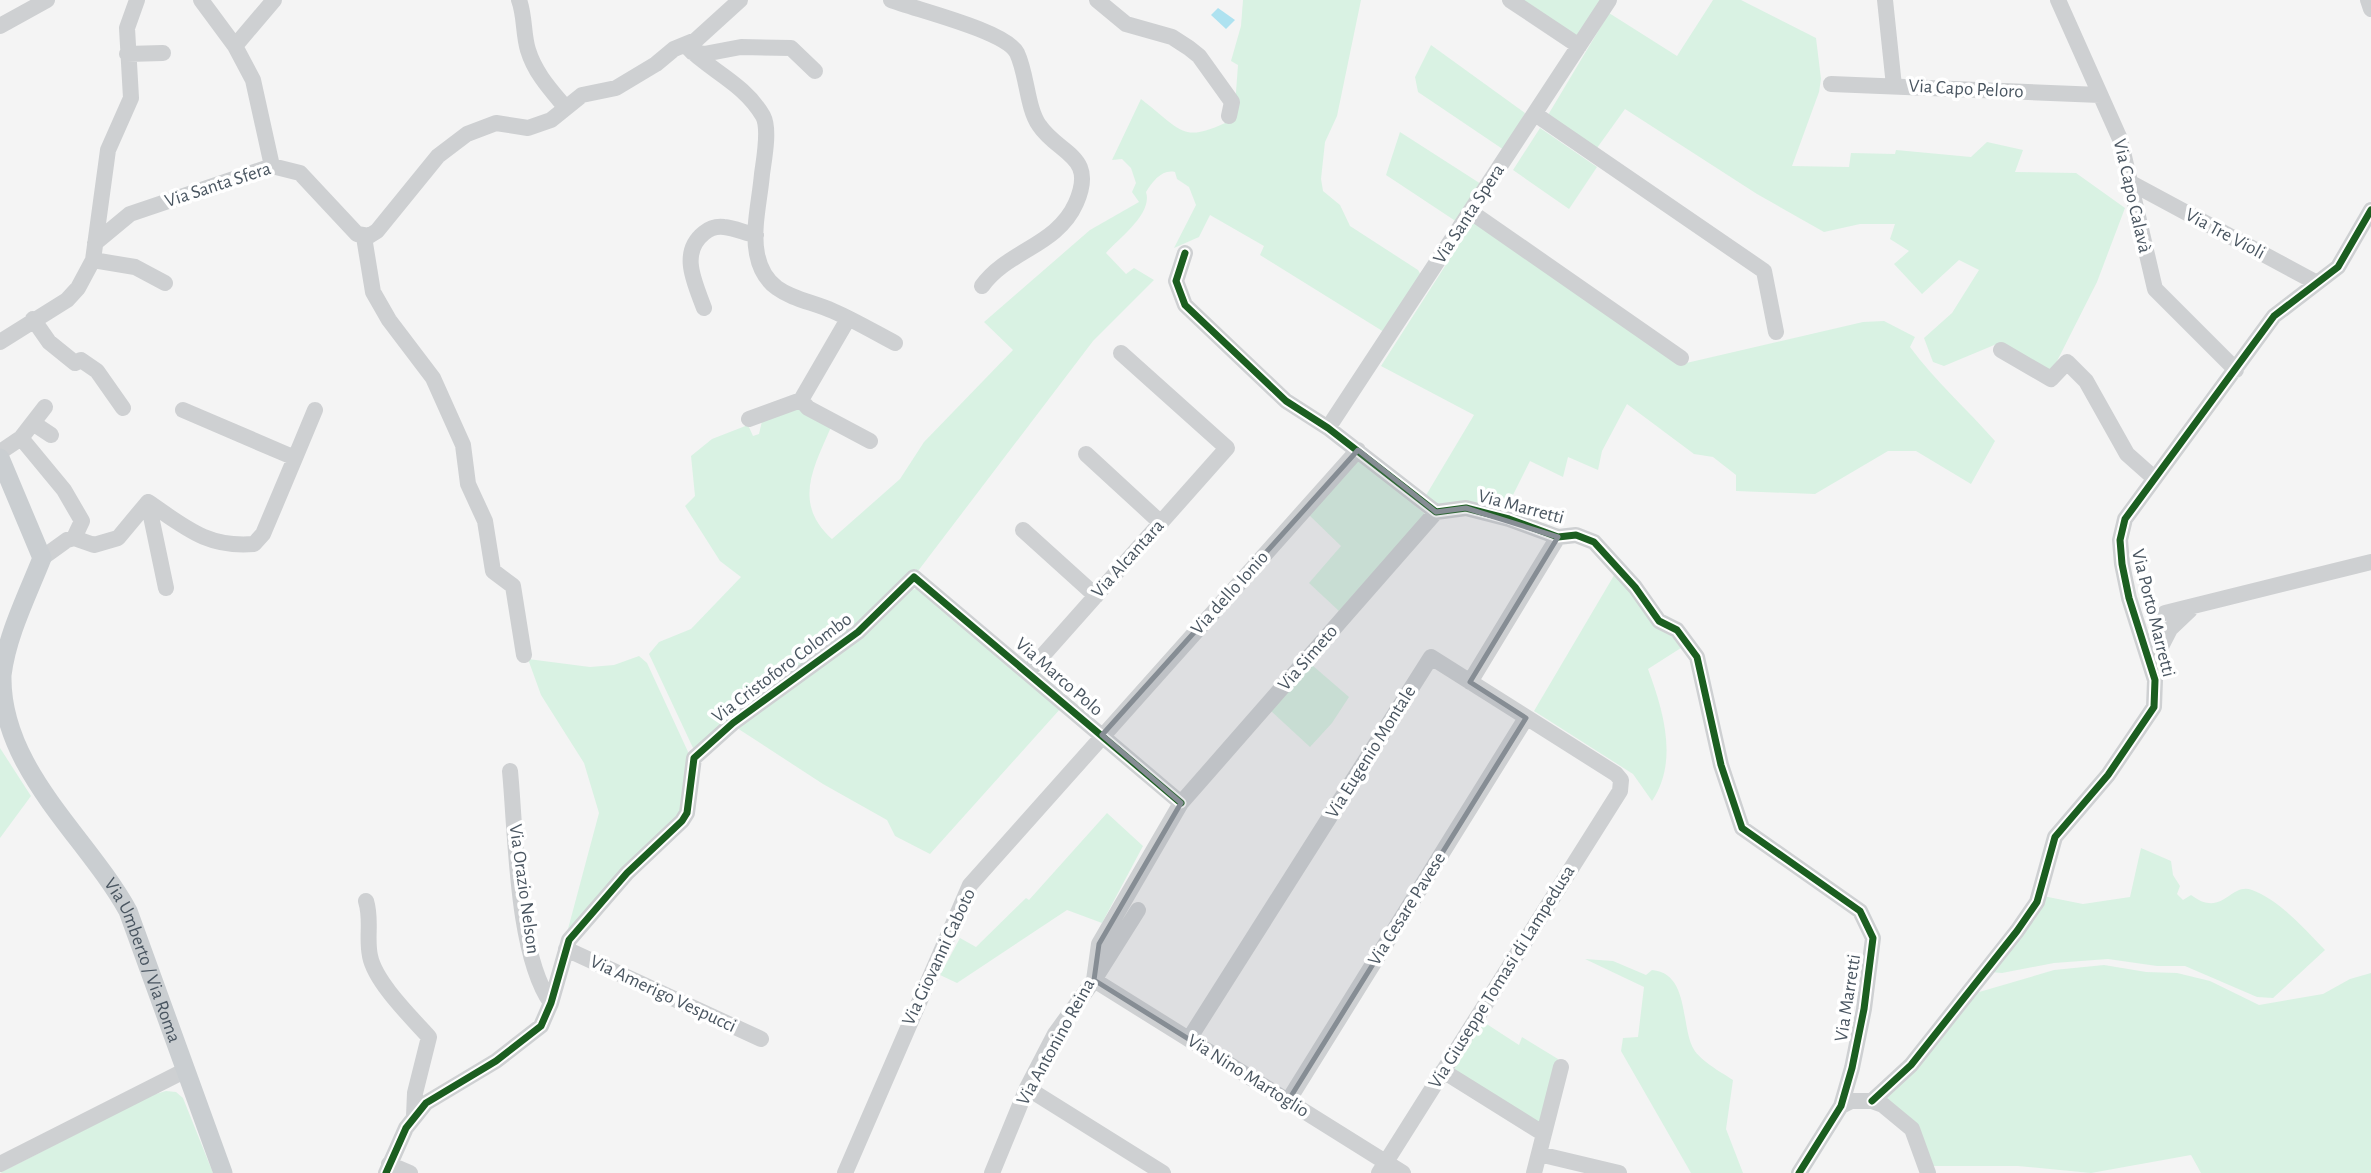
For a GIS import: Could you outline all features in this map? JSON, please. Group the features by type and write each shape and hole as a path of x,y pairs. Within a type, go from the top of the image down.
{"main road":[{"path":"0,458 42,558"},
{"name":"Via Umberto / Via Roma","path":"42,558 10,640 2,674 2,717 7,737 24,770 105,873 128,911 223,1173"}],"street":[{"path":"0,26 47,0"},
{"path":"0,342 52,310 78,288 93,260 108,150 131,98 127,28 137,0"},
{"path":"201,0 235,46 253,80 272,166"},
{"path":"235,46 274,0"},
{"path":"519,0 528,50 534,64 541,80 565,107"},
{"path":"688,49 740,0"},
{"path":"891,0 1000,38 1016,50 1039,125 1077,158 1082,174 1077,202 1061,227 1044,242 1002,263 982,286"},
{"path":"1097,0 1126,24 1172,37 1199,56 1232,102 1230,116"},
{"path":"1510,0 1579,46"},
{"name":"Via Santa Spera","path":"1328,428 1609,0"},
{"path":"1885,0 1894,86"},
{"name":"Via Capo Calavà","path":"2058,0 2120,139 2133,184 2155,289 2236,370"},
{"path":"2368,0 2371,9"},
{"path":"524,656 513,586 493,571 485,521 468,484 463,446 433,378 389,320 373,292 363,237 377,231 438,156 467,134 496,123 528,128 551,120 590,91 616,88 656,64 674,48 704,54 741,47 791,48 815,71"},
{"path":"688,49 701,61 731,77 764,118 764,157 756,235 761,269 783,293 848,319 895,343"},
{"path":"127,54 163,53"},
{"name":"Via Capo Peloro","path":"1831,84 2100,95"},
{"path":"1535,114 1764,271 1776,332"},
{"name":"Via Santa Sfera","path":"95,243 130,214 272,166 300,173 352,230 363,237"},
{"name":"Via Tre Violi","path":"2133,184 2317,283"},
{"name":"Via Porto Marretti","path":"1872,1101 1911,1065 2037,902 2055,837 2108,775 2154,707 2155,680 2129,598 2120,540 2125,519 2274,316 2328,276 2347,255 2371,210"},
{"path":"1471,212 1681,358"},
{"path":"704,308 690,264 693,246 700,236 722,226 756,235"},
{"path":"1185,253 1176,281 1185,305 1286,401 1358,450 1436,512"},
{"path":"93,260 124,263 164,283"},
{"path":"749,419 801,400 848,319"},
{"path":"33,320 60,351 75,363 82,360 97,371 123,408"},
{"path":"2001,350 2051,379 2067,362 2086,381 2127,454 2154,478"},
{"name":"Via Alcantara","path":"1029,671 1227,448 1121,353"},
{"path":"801,400 808,408 870,441"},
{"path":"0,452 21,438 45,407"},
{"path":"183,410 295,458"},
{"path":"148,502 201,537 234,546 254,544 263,534 315,410"},
{"path":"33,423 51,435"},
{"path":"21,438 64,490 82,521 74,538 42,558"},
{"name":"Via dello Ionio","path":"1102,735 1358,450"},
{"path":"1086,454 1161,523"},
{"path":"74,538 94,545 118,538 148,502"},
{"path":"148,502 166,588"},
{"name":"Via Marretti","path":"1436,512 1466,508 1509,519 1558,537 1576,535 1594,542 1635,587 1659,621 1677,630 1697,657 1721,765 1742,828 1860,911 1873,938 1864,1009 1841,1106 1799,1173"},
{"name":"Via Simeto","path":"1181,803 1436,512"},
{"path":"1023,530 1096,596"},
{"path":"1470,682 1558,537"},
{"path":"2165,612 2371,562"},
{"name":"Via Marco Polo","path":"915,577 1029,671 1181,803"},
{"name":"Via Cristoforo Colombo","path":"388,1168 414,1116 426,1103 526,1040 541,1026 551,1003 569,940 627,873 682,821 687,813 694,758 733,723 858,632 915,577"},
{"path":"2151,666 2169,629 2194,606"},
{"name":"Via Eugenio Montale","path":"1189,1039 1430,657 1622,780"},
{"name":"Via Cesare Pavese","path":"1288,1101 1527,718"},
{"name":"Via Giovanni Caboto","path":"845,1173 970,885 1102,735"},
{"name":"Via Orazio Nelson","path":"510,771 529,943 539,982 551,1003"},
{"name":"Via Giuseppe Tomasi di Lampedusa","path":"1383,1168 1620,791 1622,780"},
{"name":"Via Antonino Reina","path":"992,1173 1027,1088 1055,1034 1094,980 1099,944 1181,803"},
{"path":"366,901 370,914 369,953 372,965 401,1006 429,1037 415,1093 414,1116"},
{"path":"1094,980 1138,910"},
{"name":"Via Amerigo Vespucci","path":"566,948 761,1039"},
{"name":"Via Nino Martoglio","path":"1094,980 1288,1101 1383,1168 1403,1173"},
{"path":"1534,1173 1561,1067"},
{"path":"0,1164 184,1071"},
{"path":"1443,1071 1544,1134"},
{"path":"1027,1088 1163,1173"},
{"path":"1841,1106 1851,1101 1872,1101 1912,1129 1928,1173"},
{"path":"1539,1154 1619,1173"},
{"path":"388,1168 410,1173"}],"highlighted area":[{"path":"1358,450 1436,512 1466,508 1558,537 1470,682 1526,718 1288,1101 1094,980 1099,944 1181,803 1102,735"}],"green space":[{"path":"1243,0 1361,0 1337,116 1325,142 1321,179 1323,191 1340,205 1350,226 1418,270 1422,277 1384,332 1260,255 1264,246 1210,215 1199,237 1174,248 1196,205 1189,187 1177,179 1175,172 1162,174 1146,192 1145,209 1140,217 1106,253 1126,274 1134,268 1154,280 1093,341 918,571 915,569 854,631 694,750 649,654 659,642 691,629 741,577 720,561 685,506 695,496 691,456 712,439 748,425 753,436 759,434 762,421 797,407 831,427 813,471 810,498 813,512 832,539 900,479 924,442 1013,350 984,322 1090,230 1139,202 1132,192 1136,183 1131,168 1122,159 1112,160 1141,99 1176,127 1193,133 1234,119 1238,65 1231,61 1241,26"},
{"path":"1520,0 1601,0 1576,37"},
{"path":"1713,0 1741,0 1816,38 1821,79 1819,92 1792,166 1849,167 1851,153 1895,154 1896,150 1971,157 1987,142 2023,150 2015,172 2076,173 2125,208 2097,282 2050,375 1999,343 1944,366 1933,362 1924,338 1952,313 1979,270 1959,260 1922,294 1894,264 1909,251 1890,239 1895,224 1860,224 1824,232 1757,194 1625,109 1597,148 1548,115 1609,13 1677,56"},
{"path":"1431,45 1525,113 1504,150 1418,92 1415,77"},
{"path":"1540,128 1597,167 1569,209 1513,170"},
{"path":"1400,132 1481,184 1457,222 1386,175"},
{"path":"1479,223 1682,364 1863,322 1884,321 1915,337 1910,347 1995,441 1971,484 1916,451 1888,451 1815,494 1736,491 1736,475 1713,457 1694,454 1627,404 1602,451 1598,470 1568,457 1563,477 1530,461 1504,513 1465,504 1434,504 1425,497 1474,415 1381,366 1472,224"},
{"path":"1360,459 1425,514 1339,611 1309,583 1341,546 1309,515"},
{"path":"1616,572 1643,607 1654,627 1674,635 1684,646 1648,669 1663,718 1667,752 1660,786 1652,801 1633,774 1534,711"},
{"path":"917,589 1061,708 930,854 895,836 887,820 823,784 737,728 910,590"},
{"path":"639,656 647,663 689,754 682,811 568,929 599,813 584,763 541,695 528,659 590,667 614,665"},
{"path":"1312,665 1349,697 1332,723 1310,747 1271,711"},
{"path":"0,748 31,796 0,838"},
{"path":"1107,813 1143,846 1102,923 1067,910 957,983 940,975 960,938 976,947 1026,898 1029,900"},
{"path":"2141,848 2171,861 2173,875 2180,886 2177,894 2183,900 2191,895 2202,901 2219,902 2238,891 2252,890 2282,908 2325,950 2273,998 2257,997 2185,966 2157,966 2108,959 2054,963 2002,973 1990,972 2043,896 2083,904 2130,897"},
{"path":"1585,959 1613,961 1646,975 1652,970 1664,973 1672,980 1678,989 1695,1051 1733,1080 1726,1129 1743,1173 1691,1173 1621,1051 1623,1038 1638,1037 1644,987"},
{"path":"2104,965 2146,972 2177,973 2210,981 2259,1005 2323,994 2350,979 2371,973 2371,1173 2201,1173 2191,1155 2091,1173 2018,1166 1929,1166 1882,1094 1969,995 2054,970"},
{"path":"1482,1021 1519,1045 1522,1037 1558,1059 1541,1124 1455,1071 1454,1067"},
{"path":"166,1091 176,1092 183,1098 213,1173 0,1173 152,1095"}],"water":[{"path":"1218,8 1235,20 1226,29 1211,15"}],"cycle path":[{"path":"1872,1101 1911,1065 2017,931 2037,902 2055,837 2108,775 2154,707 2155,680 2129,598 2122,564 2120,540 2125,519 2274,316 2338,267 2371,210"},
{"path":"1185,253 1176,281 1185,305 1286,401 1328,428 1436,512 1466,508 1509,519 1558,537 1576,535 1594,542 1635,587 1659,621 1677,630 1697,657 1721,765 1742,828 1860,911 1873,938 1864,1009 1841,1106 1799,1173"},
{"path":"386,1173 406,1128 426,1103 496,1061 541,1026 551,1003 569,940 627,873 682,821 687,813 694,758 733,723 858,632 914,577 1181,803"}]}
